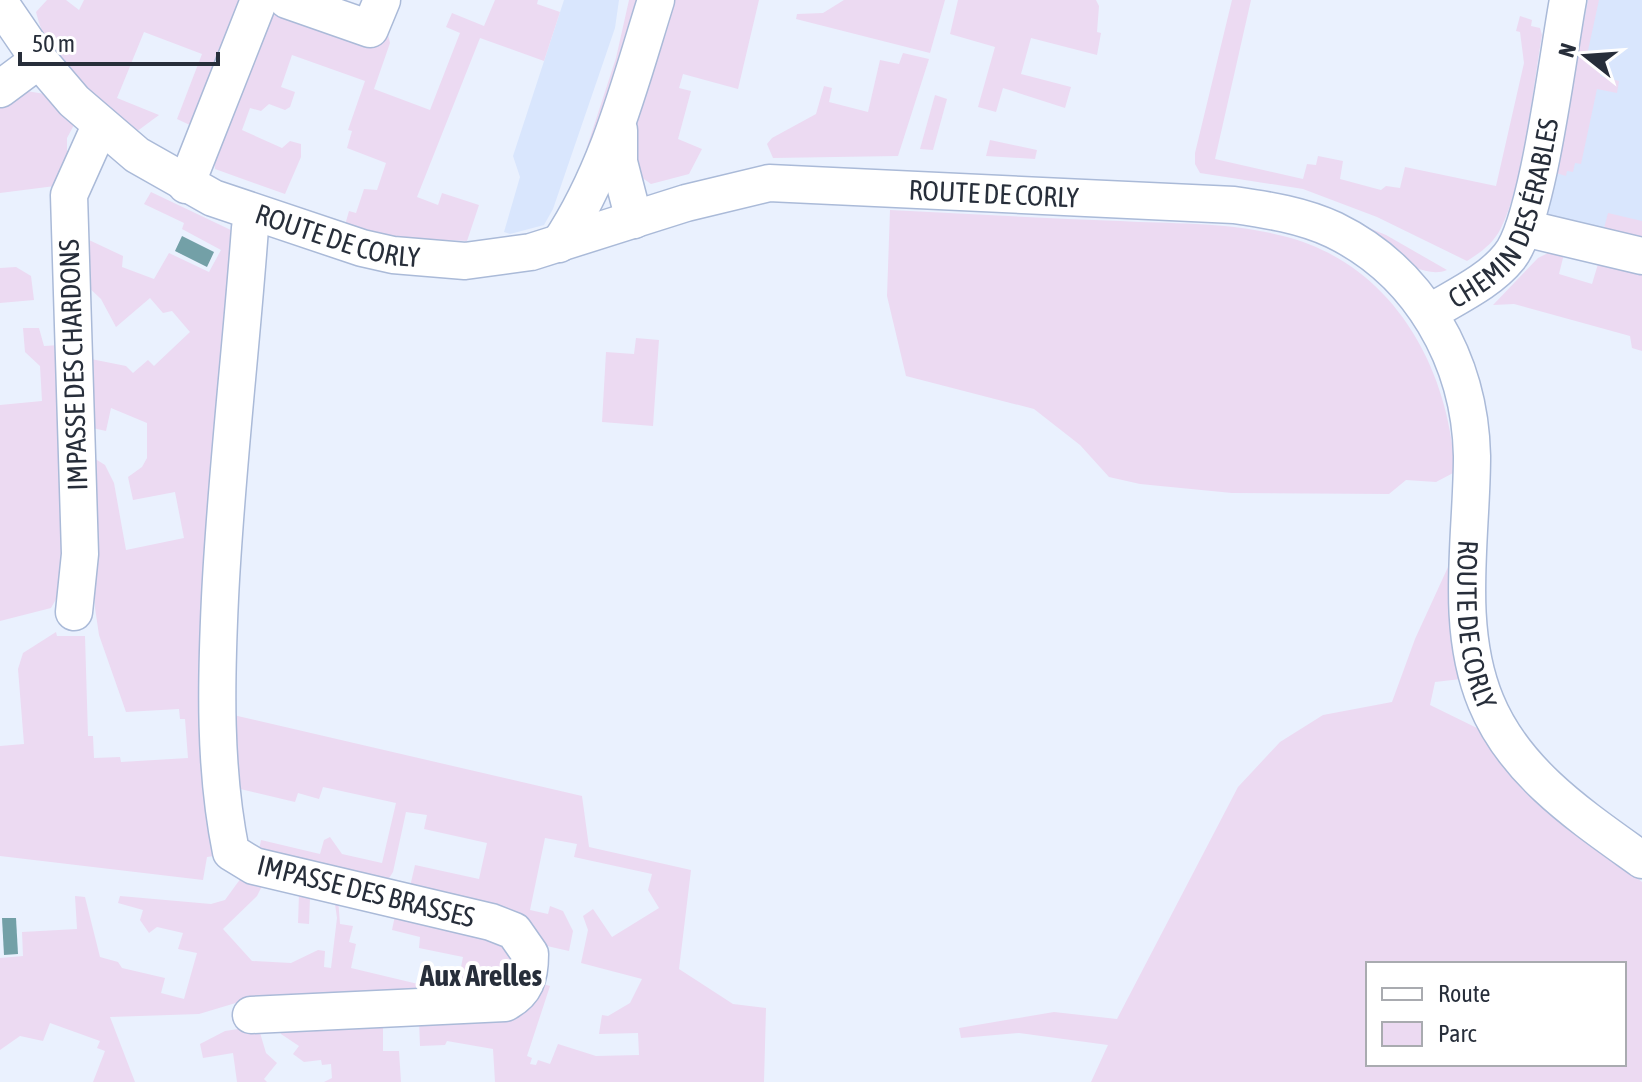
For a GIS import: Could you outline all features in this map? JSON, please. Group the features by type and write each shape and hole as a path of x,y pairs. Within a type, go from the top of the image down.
{"street":[{"path":"186,185 259,0"},
{"path":"287,0 370,29 382,0"},
{"path":"559,244 585,204 622,108 656,0"},
{"name":"CHEMIN DES ÉRABLES","path":"1429,313 1473,287 1508,259 1524,228 1568,0"},
{"name":"ROUTE DE CORLY","path":"0,3 39,60 74,101 137,155 186,185 255,213 362,248 424,260 465,261 531,252 732,190 769,183 1234,205 1286,213 1332,229 1368,249 1399,274 1442,333 1458,373 1469,429 1468,619 1473,657 1486,701 1502,734 1551,791 1642,860"},
{"path":"0,89 39,60"},
{"path":"622,108 619,162 634,220"},
{"name":"IMPASSE DES CHARDONS","path":"74,612 80,554 69,195 95,137 103,128"},
{"name":"IMPASSE DES BRASSES","path":"251,1015 505,1003 517,997 526,985 530,954 514,931 491,922 254,866 231,852 219,759 217,659 226,478 250,228 255,213"},
{"path":"1524,228 1642,256"}],"shaded area":[{"path":"564,0 619,0 615,28 553,209 544,225 510,234 504,232 520,177 513,156"},
{"path":"1568,0 1642,0 1642,256 1529,209"},
{"path":"182,236 214,252 207,267 175,251"},
{"path":"2,918 16,918 18,954 4,955"}],"green space":[{"path":"47,0 66,0 79,10 84,0 244,0 194,127 177,119 202,54 144,32 117,98 159,115 136,132 90,93 51,48 36,12"},
{"path":"495,0 538,0 537,4 560,12 544,61 480,38 417,197 438,205 442,193 479,205 467,241 399,238 345,225 349,211 356,213 364,189 377,190 386,163 347,148 352,131 348,130 365,81 292,55 281,87 295,92 290,107 285,110 269,104 261,111 250,108 242,130 282,148 290,141 301,144 301,157 285,194 215,169 213,148 269,7 377,45 386,26 390,43 374,89 430,110 460,33 446,27 452,13 484,26"},
{"path":"629,0 645,0 625,60 573,190 616,58"},
{"path":"670,0 759,0 738,89 683,74 679,88 691,91 678,139 702,149 689,174 651,184 637,174 629,137"},
{"path":"844,0 945,0 930,53 796,19 797,14 823,13"},
{"path":"958,0 1096,0 1099,6 1097,32 1101,33 1097,55 1031,38 1021,74 1071,87 1065,108 1003,88 996,112 978,107 995,47 950,34"},
{"path":"1232,0 1251,0 1215,159 1303,179 1307,164 1316,165 1318,156 1343,161 1340,179 1381,190 1386,186 1400,188 1405,167 1496,186 1524,63 1520,32 1516,31 1520,16 1532,20 1531,26 1540,28 1542,35 1527,134 1509,209 1498,234 1490,243 1467,261 1377,217 1303,189 1200,173 1195,164 1195,153"},
{"path":"1588,0 1599,0 1587,55 1603,60 1600,76 1619,81 1617,93 1597,89 1581,164 1575,163 1573,172 1567,171 1566,176 1556,173"},
{"path":"903,53 929,59 898,156 773,158 767,144 772,138 816,114 824,86 832,88 829,102 868,112 880,60 899,64"},
{"path":"26,91 45,94 75,123 67,138 67,170 55,186 0,193 0,102"},
{"path":"935,95 947,99 933,150 920,149"},
{"path":"990,140 1037,150 1035,159 986,156"},
{"path":"151,192 235,232 214,856 207,857 203,880 0,856 0,746 24,744 18,669 23,653 56,632 57,636 85,636 88,736 93,736 94,758 120,757 121,762 188,758 185,719 180,719 179,709 126,712 99,635 95,608 89,455 105,465 114,483 126,550 184,538 175,492 133,500 128,477 142,467 147,458 147,423 111,408 106,431 88,427 86,358 126,366 133,373 148,360 154,366 190,332 172,311 163,313 150,298 116,327 101,299 83,282 83,242 89,240 123,256 122,267 154,279 169,253 209,272 221,250 182,229 184,223 144,204"},
{"path":"890,210 1222,226 1263,231 1321,250 1355,269 1384,295 1408,324 1427,358 1441,394 1455,472 1436,482 1406,480 1389,494 1232,493 1140,484 1109,477 1080,445 1034,409 906,376 887,296"},
{"path":"1608,213 1642,221 1642,238 1604,228"},
{"path":"1345,218 1386,235 1447,270 1422,270 1408,264"},
{"path":"1548,253 1564,254 1559,274 1592,284 1598,264 1642,273 1642,351 1632,348 1630,336 1514,304 1493,305 1538,258"},
{"path":"16,267 31,276 34,300 0,303 0,268"},
{"path":"23,328 39,328 44,346 60,345 69,576 51,608 0,621 0,405 42,401 40,366 25,352"},
{"path":"636,338 659,340 653,426 602,422 606,352 634,354"},
{"path":"1454,554 1461,679 1435,682 1430,705 1479,729 1523,790 1642,882 1642,1082 1091,1082 1108,1045 1019,1033 961,1038 959,1028 1054,1012 1117,1019 1238,787 1280,742 1323,715 1392,702 1415,639"},
{"path":"229,714 582,796 589,847 691,870 679,969 733,1004 766,1008 764,1082 495,1082 493,1049 447,1041 445,1045 420,1046 419,1021 535,982 550,986 527,1056 532,1058 530,1064 536,1065 538,1060 550,1064 558,1044 596,1056 639,1055 638,1033 599,1034 602,1015 608,1016 630,1003 642,979 581,963 588,930 583,916 593,909 612,937 659,908 648,890 652,874 574,857 577,844 545,838 530,910 548,914 550,906 563,911 573,931 569,951 538,944 409,891 415,865 479,879 487,843 424,829 427,815 406,812 393,872 386,883 243,850 237,834 259,850 261,840 320,854 324,840 330,837 342,854 382,863 396,803 323,787 319,799 298,793 295,802 232,787"},
{"path":"241,878 262,886 257,896 223,929 252,961 291,963 318,950 325,951 324,967 331,968 337,918 335,904 310,898 309,924 298,923 299,894 338,898 340,924 353,926 349,942 356,944 351,968 418,984 457,987 463,957 419,948 420,937 392,930 396,911 494,934 512,957 508,980 500,990 249,999 199,1014 110,1017 135,1082 93,1082 105,1051 97,1048 100,1041 50,1023 43,1041 20,1036 0,1050 0,958 23,956 22,932 77,929 75,896 85,897 100,957 118,962 122,968 165,978 161,993 184,999 197,953 178,949 183,933 157,927 149,933 140,920 143,910 118,903 120,896 211,904 225,900"},
{"path":"278,1023 383,1023 383,1051 399,1051 401,1082 324,1082 332,1078 331,1064 322,1065 321,1060 304,1062 293,1054 299,1046 281,1034"},
{"path":"258,1026 266,1053 277,1063 264,1079 267,1082 237,1082 233,1053 203,1058 200,1044 225,1031"}],"district":[{"name":"Aux Arelles","path":"481,976"}]}
